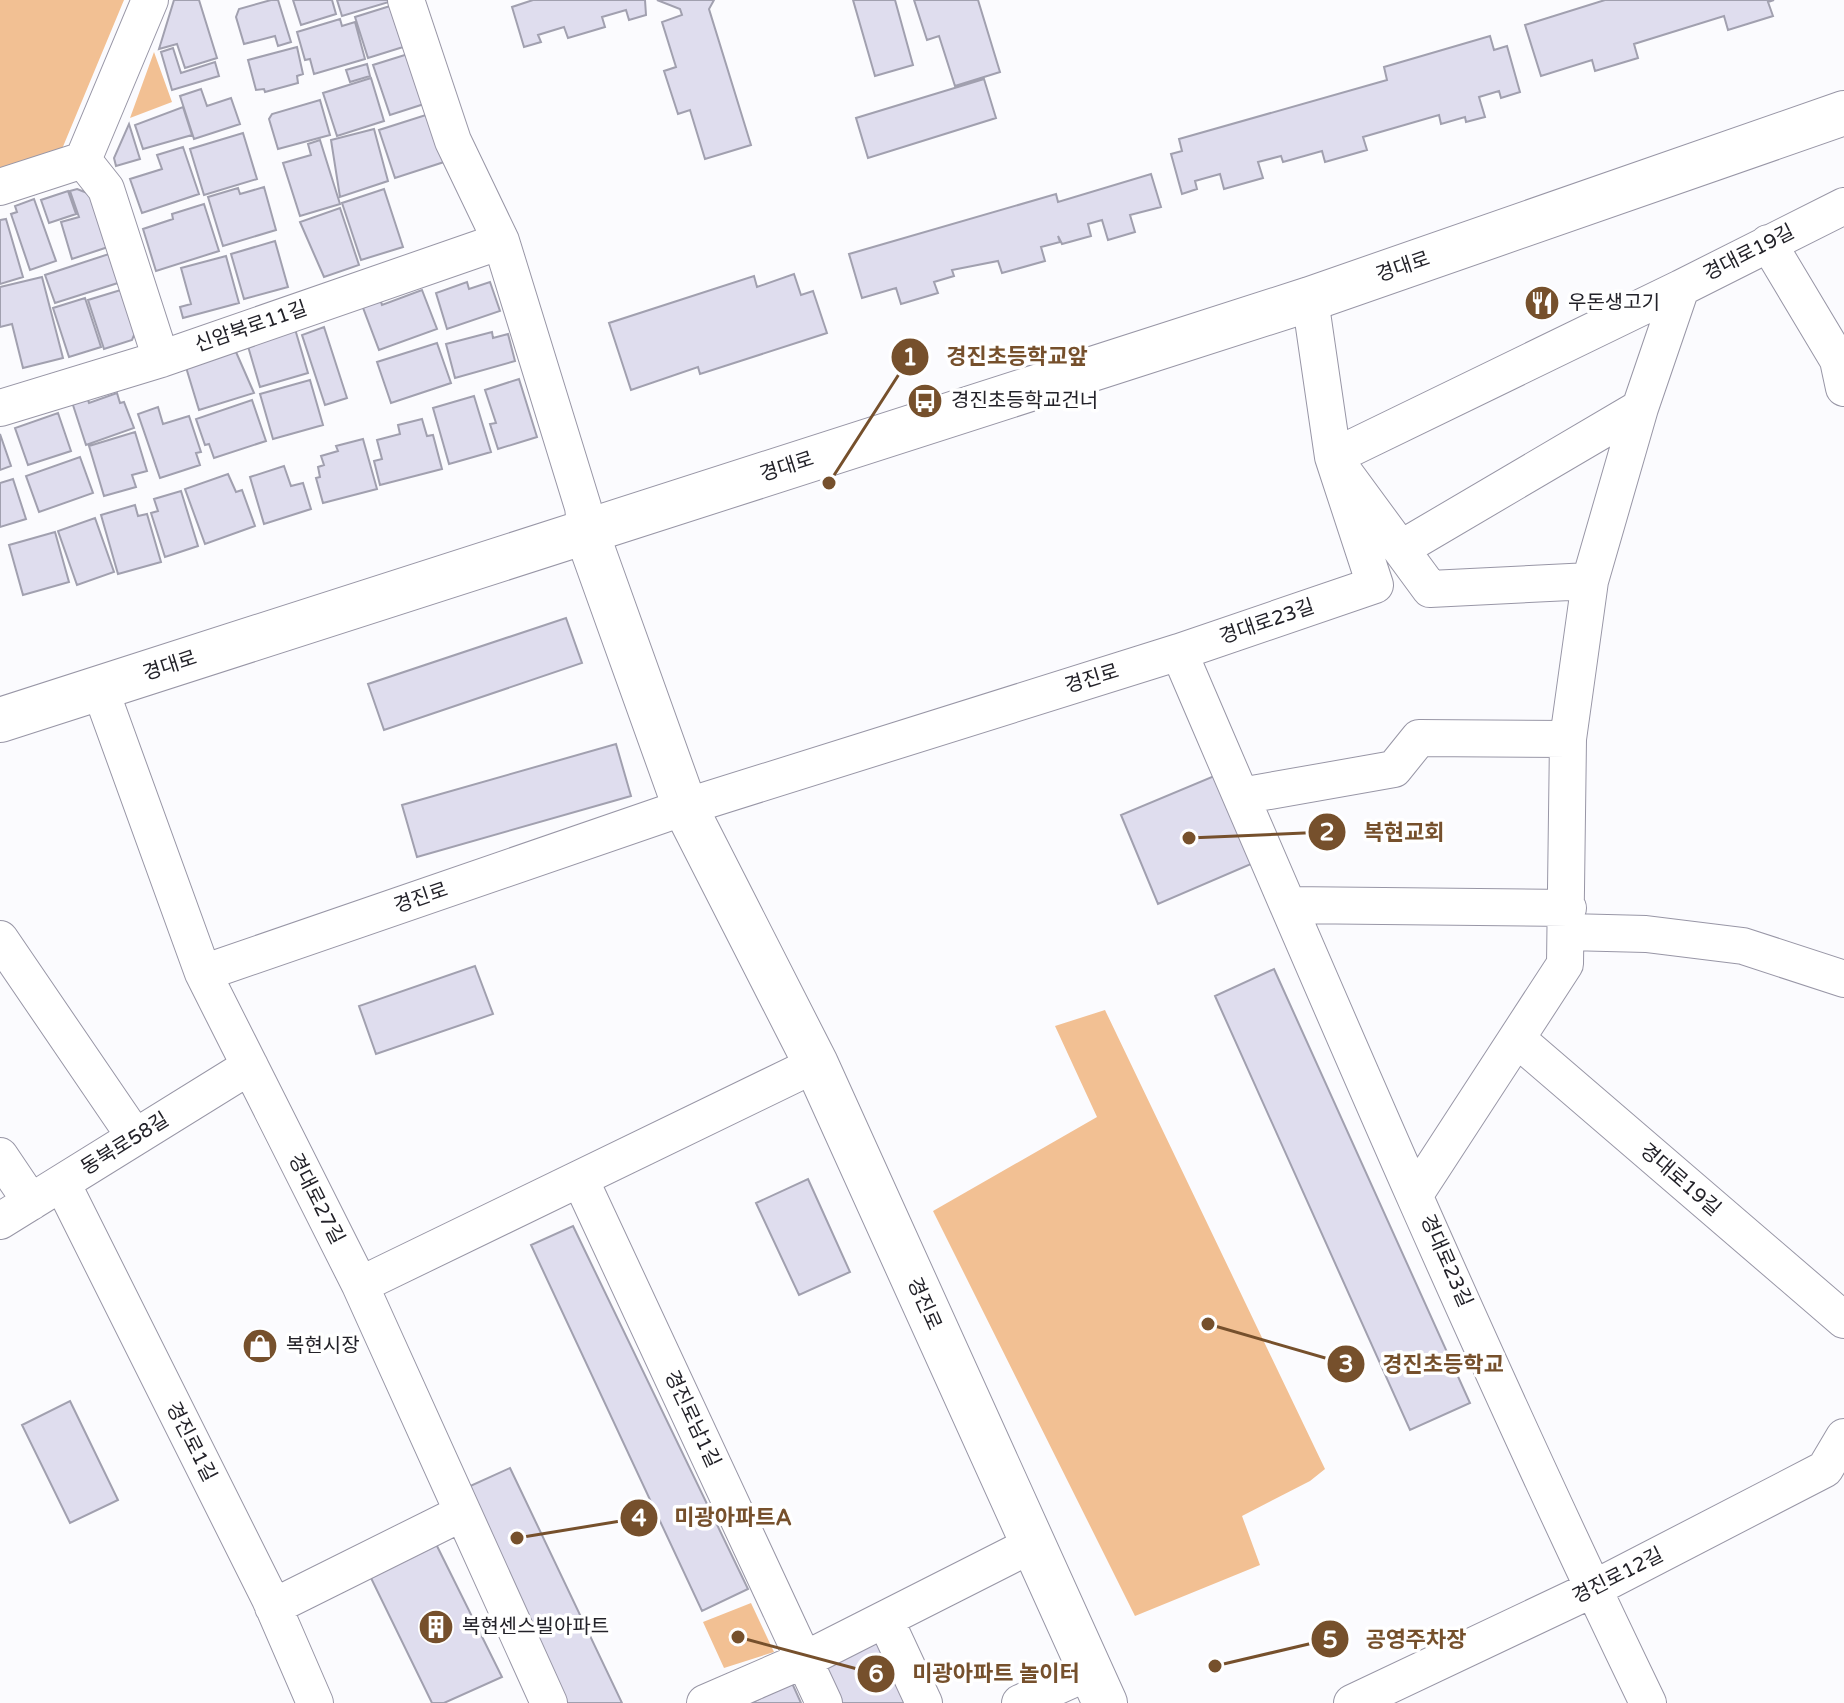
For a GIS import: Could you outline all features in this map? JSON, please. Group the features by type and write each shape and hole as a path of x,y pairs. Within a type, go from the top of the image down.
{"main road":[{"name":"경대로","path":"0,720 1310,299 1844,113"},
{"name":"경진로","path":"586,531 685,807 816,1064 1098,1687"}],"street":[{"path":"0,187 83,160 150,0"},
{"path":"406,0 453,141 501,241 583,507 586,531"},
{"path":"83,160 106,189 161,359"},
{"name":"경대로19길","path":"1416,1193 1565,964 1568,920 1568,739 1590,581 1640,408 1681,288 1844,206"},
{"name":"신암북로11길","path":"0,408 161,359 501,241"},
{"path":"1768,243 1838,360 1844,388"},
{"path":"1590,581 1430,589 1333,457 1681,288"},
{"name":"경대로23길","path":"1310,299 1333,457 1375,585 1179,652 1416,1193 1593,1589 1648,1703"},
{"path":"1402,548 1640,408"},
{"name":"경진로","path":"203,973 685,807 1179,652"},
{"name":"경대로27길","path":"100,689 203,973 360,1285 549,1703"},
{"path":"1241,796 1394,769 1419,738 1568,739"},
{"path":"1288,905 1422,906 1568,920 1743,946 1844,979"},
{"path":"0,939 135,1137"},
{"name":"경대로19길","path":"1517,1039 1844,1320"},
{"path":"360,1285 816,1064"},
{"name":"동북로58길","path":"0,1221 250,1066"},
{"path":"0,1156 31,1202"},
{"name":"경진로남1길","path":"580,1179 824,1703"},
{"name":"경진로1길","path":"62,1183 273,1607 315,1703"},
{"name":"경진로12길","path":"1368,1700 1593,1589 1825,1469 1844,1437"},
{"path":"273,1607 462,1513"},
{"path":"705,1703 804,1660 1033,1544"},
{"path":"885,1619 924,1703"},
{"path":"1020,1703 1098,1687"}],"shaded area":[{"path":"0,0 124,0 62,149 0,172"},
{"path":"154,52 172,102 130,118"},
{"path":"1105,1010 1325,1469 1310,1481 1242,1516 1260,1565 1135,1616 933,1211 1097,1117 1055,1026"},
{"path":"751,1603 774,1652 724,1668 703,1622"}],"building":[{"path":"174,0 199,0 217,58 185,68 177,44 159,49"},
{"path":"278,0 291,42 278,46 275,36 244,44 236,17 239,9"},
{"path":"293,0 332,0 336,14 301,25"},
{"path":"337,0 388,0 389,2 342,16"},
{"path":"533,0 645,0 646,15 629,20 626,10 602,17 605,27 568,38 564,27 538,35 541,42 524,47 512,7"},
{"path":"657,0 714,0 709,9 751,145 705,159 690,110 678,114 664,71 676,67 662,22 682,15 680,9"},
{"path":"853,0 895,0 913,65 875,76"},
{"path":"914,0 978,0 1000,72 955,86 939,36 927,40"},
{"path":"1605,0 1774,0 1768,2 1773,16 1728,30 1724,16 1634,44 1638,58 1595,71 1592,60 1541,76 1525,25"},
{"path":"390,6 403,47 368,58 355,17"},
{"path":"340,19 342,26 355,22 365,59 314,74 310,59 305,60 297,32"},
{"path":"1490,36 1494,50 1507,46 1520,92 1501,98 1499,91 1479,97 1485,117 1466,122 1465,117 1441,124 1439,115 1363,137 1367,150 1325,162 1322,151 1283,162 1281,156 1258,162 1263,178 1224,189 1220,174 1195,181 1197,189 1182,194 1171,154 1182,151 1179,139 1387,80 1384,67"},
{"path":"297,47 303,74 297,76 298,83 265,92 264,89 256,90 248,60"},
{"path":"173,48 181,73 215,62 219,76 172,90 161,52"},
{"path":"408,54 424,104 390,115 373,65"},
{"path":"367,64 370,76 350,82 346,70"},
{"path":"371,78 384,121 337,136 323,93"},
{"path":"984,79 996,118 868,158 856,118"},
{"path":"201,89 207,106 231,98 240,124 194,139 180,96"},
{"path":"320,100 330,135 278,149 269,119 272,114"},
{"path":"183,107 192,135 143,149 135,125"},
{"path":"429,114 444,162 395,178 379,130"},
{"path":"129,124 140,159 116,166 114,158"},
{"path":"374,129 388,181 340,197 331,140"},
{"path":"243,133 257,179 204,195 190,149"},
{"path":"320,140 340,204 300,216 283,163 311,155 308,144"},
{"path":"183,147 199,194 142,213 130,179 162,169 157,155"},
{"path":"1151,174 1161,207 1130,215 1135,232 1108,240 1102,220 1088,224 1091,236 1062,244 1058,236 1060,242 1041,247 1045,261 1002,273 998,261 952,270 954,276 934,282 938,293 901,304 896,288 862,298 849,254 1056,194 1058,202"},
{"path":"264,187 276,230 223,246 208,197 238,188 240,194"},
{"path":"77,189 95,196 111,246 72,259 61,222 79,217 70,191"},
{"path":"384,189 403,247 361,260 342,203"},
{"path":"68,191 76,214 49,223 41,200"},
{"path":"34,199 56,261 30,270 11,214 17,212 15,206"},
{"path":"204,204 219,251 156,271 143,229 173,219 172,214"},
{"path":"340,208 359,265 324,277 300,222"},
{"path":"6,219 23,277 0,284 0,220"},
{"path":"275,241 288,287 244,299 231,254"},
{"path":"112,253 121,282 55,303 45,275"},
{"path":"226,256 239,303 183,318 180,307 191,304 181,268"},
{"path":"794,274 801,295 813,291 827,333 700,374 698,367 631,390 609,323 754,276 757,287"},
{"path":"42,277 63,358 23,368 12,324 0,327 0,287"},
{"path":"467,282 469,289 490,282 500,311 447,329 436,293"},
{"path":"124,289 137,328 132,340 104,349 88,300"},
{"path":"422,290 437,329 379,350 362,305 380,299 382,305"},
{"path":"85,298 101,347 69,357 53,308"},
{"path":"324,327 347,398 325,405 302,335"},
{"path":"295,329 308,373 260,387 247,343"},
{"path":"492,332 493,338 508,334 515,361 455,378 446,344"},
{"path":"437,343 451,383 391,403 377,362"},
{"path":"236,352 254,393 199,410 185,364"},
{"path":"519,379 537,437 498,449 490,424 496,423 485,390"},
{"path":"310,380 323,425 273,439 260,394"},
{"path":"117,393 134,428 86,445 71,399 86,394 89,403"},
{"path":"474,396 491,452 449,464 433,408"},
{"path":"252,400 266,441 214,458 209,444 205,445 196,419"},
{"path":"158,407 163,424 189,416 201,452 196,453 200,465 160,478 138,414"},
{"path":"58,413 71,451 28,465 15,428"},
{"path":"422,419 427,436 433,435 442,469 380,485 374,461 382,459 377,440 400,434 398,425"},
{"path":"135,432 147,471 132,475 136,487 104,496 89,446"},
{"path":"0,434 11,466 0,470"},
{"path":"363,439 377,489 323,503 316,478 320,477 318,467 324,465 321,456 338,451 336,446"},
{"path":"80,457 93,493 39,512 26,476"},
{"path":"284,466 291,486 303,483 311,509 264,524 250,477"},
{"path":"228,474 236,492 242,490 255,526 205,544 185,489"},
{"path":"13,479 26,519 0,527 0,483"},
{"path":"181,491 198,546 165,557 151,513 158,511 154,499"},
{"path":"135,505 138,516 147,514 161,562 118,574 101,515"},
{"path":"95,518 114,572 77,585 58,531"},
{"path":"55,532 69,582 23,595 9,545"},
{"path":"566,618 582,663 384,730 368,684"},
{"path":"616,744 631,796 417,857 402,805"},
{"path":"1219,774 1258,861 1158,904 1121,815"},
{"path":"475,966 493,1014 376,1054 359,1006"},
{"path":"1274,969 1470,1403 1410,1430 1215,996"},
{"path":"808,1179 850,1272 799,1295 756,1203"},
{"path":"573,1226 748,1589 702,1611 531,1245"},
{"path":"70,1401 118,1500 70,1523 22,1425"},
{"path":"510,1468 622,1703 567,1703 468,1487"},
{"name":"복현센스빌아파트","path":"436,1544 502,1677 444,1703 432,1703 370,1576"},
{"path":"881,1633 914,1703 834,1703 815,1664"},
{"path":"792,1683 801,1703 751,1703 763,1697"}],"place":[{"name":"우돈생고기","path":"1542,303"},
{"name":"경진초등학교건너","path":"925,401"},
{"name":"경진초등학교앞","path":"829,483"},
{"name":"복현교회","path":"1189,838"},
{"name":"경진초등학교","path":"1208,1324"},
{"name":"복현시장","path":"260,1346"},
{"name":"미광아파트A","path":"517,1538"},
{"name":"복현센스빌아파트","path":"436,1627"},
{"name":"미광아파트 놀이터","path":"738,1637"},
{"name":"공영주차장","path":"1215,1666"}]}
